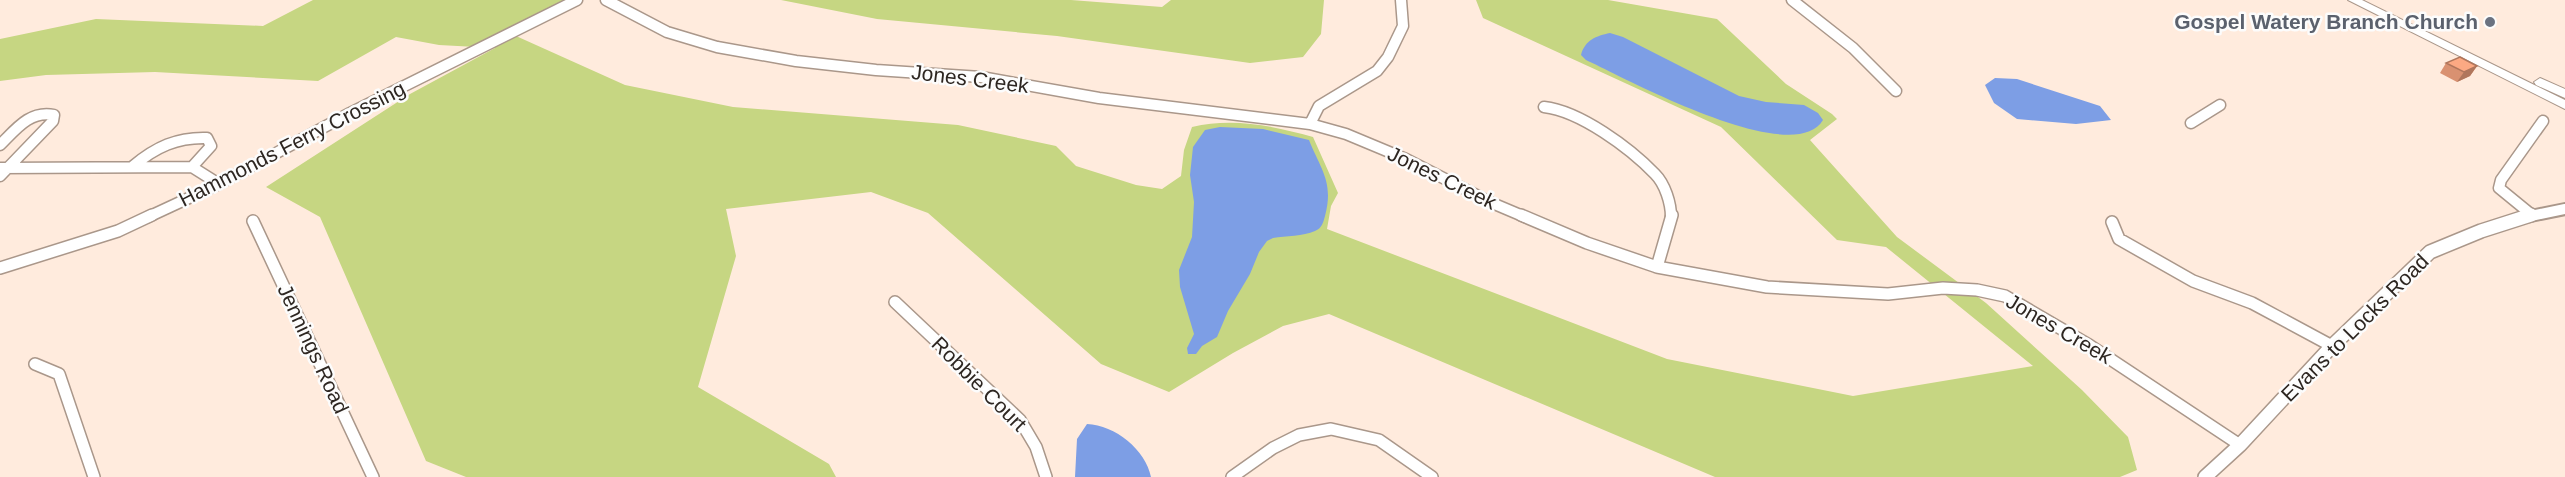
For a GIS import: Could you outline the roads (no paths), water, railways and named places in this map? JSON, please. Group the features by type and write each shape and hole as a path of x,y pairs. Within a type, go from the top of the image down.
{"main road":[{"path":"2353,0 2565,105"},
{"path":"2370,0 2565,94"}],"street":[{"name":"Hammonds Ferry Crossing","path":"0,268 118,231 219,184 350,113 577,0"},
{"name":"Jones Creek","path":"606,0 667,32 717,46 796,61 876,70 981,77 1100,98 1310,124 1346,134 1406,159 1492,202 1587,243 1657,267 1767,287 1888,294 1943,288 1977,290 2005,296 2090,345 2240,445"},
{"path":"1310,124 1319,106 1377,71 1388,57 1403,26 1401,0"},
{"path":"1792,0 1853,48 1896,91"},
{"path":"2191,123 2220,105"},
{"path":"1544,107 1561,110 1611,138 1656,175 1666,192 1672,215 1657,267"},
{"path":"0,145 28,118 41,113 54,115 53,121 2,171"},
{"path":"2532,215 2499,188 2501,180 2543,121"},
{"path":"133,166 166,143 187,137 207,138 211,146 192,167"},
{"path":"2,171 133,166 192,167 219,184"},
{"name":"Evans to Locks Road","path":"2205,477 2240,445 2332,346 2430,252 2481,231 2532,215 2565,209"},
{"name":"Jennings Road","path":"253,221 373,477"},
{"path":"2112,222 2119,239 2193,281 2252,303 2332,346"},
{"name":"Robbie Court","path":"895,302 1020,420 1036,447 1046,477"},
{"path":"35,364 59,374 94,477"},
{"path":"1232,477 1273,448 1299,435 1331,429 1380,440 1432,477"}],"water":[{"path":"1610,33 1623,37 1739,96 1766,102 1804,105 1818,113 1823,120 1806,133 1779,134 1745,128 1708,116 1635,84 1586,60 1581,55 1585,46 1592,40"},
{"path":"1995,78 2017,79 2100,106 2111,120 2076,124 2017,119 1994,103 1985,85"},
{"path":"1220,127 1263,129 1309,140 1325,176 1327,204 1323,223 1317,230 1267,241 1228,311 1217,337 1202,346 1196,354 1188,354 1187,348 1194,334 1180,287 1179,270 1192,237 1194,202 1190,175 1193,147 1205,130"},
{"path":"1087,424 1108,429 1128,441 1143,457 1151,477 1075,477 1077,439"}],"place":[{"name":"Gospel Watery Branch Church","path":"2490,22"}]}
